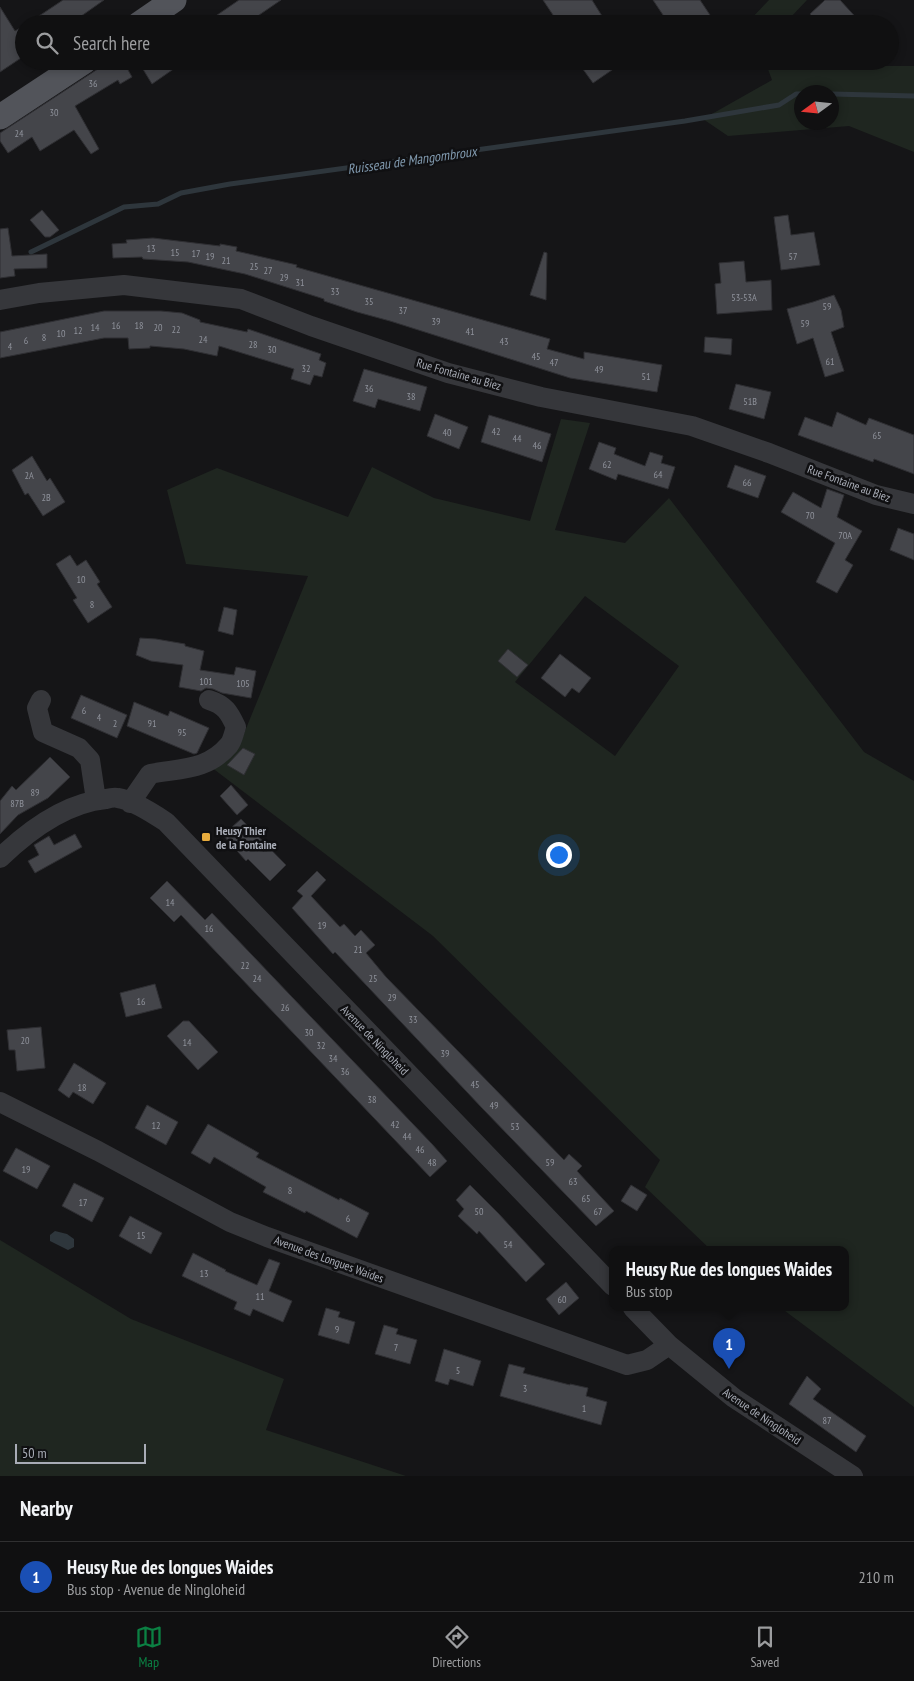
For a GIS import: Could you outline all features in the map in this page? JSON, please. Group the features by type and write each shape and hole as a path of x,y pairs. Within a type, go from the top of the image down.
{"main road":[{"path":"153,15 174,0"},
{"path":"0,117 71,70"}],"street":[{"name":"Rue Fontaine au Biez","path":"0,300 39,293 124,285 241,299 311,326 448,373 541,397 692,426 769,453 876,495 914,504"},
{"path":"41,700 37,708 43,732 79,748 90,760 96,800"},
{"path":"130,803 150,774 198,767 214,758 230,744 236,727 228,709 218,702 209,700"},
{"name":"Avenue de Ningloheid","path":"0,858 13,845 44,822 77,804 118,798 146,809 166,822 609,1282"},
{"name":"Avenue des Longues Waides","path":"0,1102 98,1151 230,1222 267,1237 627,1365 647,1360 669,1345"},
{"name":"Avenue de Ningloheid","path":"637,1311 669,1345 734,1398 853,1476"}],"shaded area":[{"path":"769,0 807,0 793,15 755,15"},
{"path":"899,66 914,66 914,152 849,126 839,127 839,85 794,85 794,130 801,130 728,136 703,119 772,80 768,70 899,70"},
{"path":"561,419 590,423 555,530 625,543 669,498 864,752 914,781 914,1407 785,1311 849,1311 849,1246 707,1246 645,1187 660,1160 433,936 211,767 241,741 308,576 186,564 167,490 217,468 348,517 372,467 434,498 530,521","holes":["585,596 679,666 615,756 515,682"]},
{"path":"55,1231 67,1234 74,1239 74,1247 68,1250 50,1241 50,1235"},
{"path":"0,1240 131,1319 284,1379 266,1430 406,1476 0,1476"}],"building":[{"path":"63,0 104,0 83,15 40,15"},
{"path":"239,0 281,0 259,15 217,15"},
{"path":"543,0 592,0 601,15 553,15"},
{"path":"653,0 700,0 710,15 663,15"},
{"path":"825,0 840,0 854,15 811,15"},
{"path":"0,7 15,31 15,62 0,72"},
{"path":"96,70 128,70 132,77 120,84 118,80 75,106 99,149 91,154 74,130 40,151 32,137 8,153 0,141 0,133"},
{"path":"143,70 172,70 152,84"},
{"path":"584,70 612,70 593,83"},
{"path":"42,210 59,230 50,237 45,237 30,220"},
{"path":"788,215 791,235 814,232 820,265 781,270 774,217"},
{"path":"8,228 12,256 47,254 47,268 14,269 15,276 0,278 0,229"},
{"path":"153,238 237,247 236,251 297,265 296,267 550,339 547,349 584,359 584,352 662,365 657,392 570,378 357,312 324,301 324,299 245,274 188,262 143,259 142,257 113,258 112,244 127,243 126,240"},
{"path":"544,252 547,253 546,300 530,295"},
{"path":"744,261 746,282 771,280 772,310 717,314 715,284 721,283 719,263"},
{"path":"834,295 841,310 844,327 831,332 844,371 825,377 813,338 797,344 787,309"},
{"path":"104,311 182,313 200,320 200,322 247,332 248,329 321,354 319,360 326,363 322,377 314,375 310,385 291,379 294,369 219,346 217,356 184,349 150,346 150,348 129,349 128,338 104,338 0,358 0,332"},
{"path":"705,337 732,339 731,355 704,352"},
{"path":"364,369 427,387 420,411 378,399 375,408 353,401"},
{"path":"736,384 771,392 764,419 729,409"},
{"path":"837,412 866,425 869,418 914,435 914,474 874,459 873,462 798,435 805,417 832,427"},
{"path":"435,414 468,427 459,449 427,436"},
{"path":"489,415 551,434 542,462 481,442"},
{"path":"599,442 616,448 614,454 645,466 650,452 663,456 661,463 675,467 668,489 618,474 616,480 589,469"},
{"path":"32,456 47,481 50,478 65,502 43,516 28,493 25,495 12,470"},
{"path":"735,465 766,476 758,498 727,487"},
{"path":"827,489 844,495 837,517 862,531 845,560 853,565 837,593 816,582 835,543 781,512 793,492 821,508"},
{"path":"898,528 914,534 914,560 890,550"},
{"path":"70,555 77,566 86,560 100,582 97,584 112,607 88,623 73,600 77,598 56,564"},
{"path":"224,607 237,610 233,635 218,631"},
{"path":"140,638 185,644 185,646 204,651 200,670 234,675 236,667 256,671 251,698 222,693 213,689 206,688 201,691 179,687 183,665 151,661 136,655"},
{"path":"508,649 528,665 517,677 498,661"},
{"path":"560,654 591,678 579,693 572,688 565,697 541,678"},
{"path":"81,695 127,715 117,738 71,718"},
{"path":"134,702 168,716 170,711 209,728 197,753 194,754 127,726"},
{"path":"243,748 255,754 244,775 227,765"},
{"path":"50,757 70,777 48,798 18,815 0,834 0,801 12,786 16,790"},
{"path":"231,785 248,805 237,815 220,796"},
{"path":"241,819 286,865 270,881 248,859 246,861 223,835"},
{"path":"75,834 82,847 35,873 28,861 39,855 34,845 49,836 54,845"},
{"path":"317,871 326,880 311,896 340,927 344,924 355,936 361,930 375,945 366,953 386,977 564,1160 569,1154 582,1166 577,1171 614,1211 596,1226 335,952 333,954 292,908 303,896 297,891"},
{"path":"167,881 205,920 212,913 447,1161 430,1177 181,915 174,922 150,898"},
{"path":"155,984 162,1008 126,1017 120,993"},
{"path":"183,1021 189,1021 218,1052 198,1070 167,1036"},
{"path":"41,1027 45,1068 17,1071 15,1050 9,1050 7,1030"},
{"path":"74,1063 106,1083 93,1104 73,1092 69,1098 58,1090"},
{"path":"147,1105 178,1122 166,1145 135,1128"},
{"path":"208,1124 259,1153 256,1157 339,1200 340,1198 369,1213 357,1238 306,1211 305,1213 263,1192 266,1187 214,1157 210,1164 191,1153"},
{"path":"16,1148 50,1166 37,1189 3,1171"},
{"path":"74,1183 104,1198 92,1222 62,1206"},
{"path":"470,1185 545,1264 526,1282 479,1231 477,1234 458,1216 464,1209 456,1200"},
{"path":"631,1185 647,1195 637,1211 621,1201"},
{"path":"130,1216 162,1233 151,1254 119,1236"},
{"path":"193,1253 225,1271 257,1285 269,1259 280,1263 269,1291 292,1301 283,1322 253,1309 250,1316 234,1309 237,1302 182,1276"},
{"path":"566,1282 579,1298 559,1315 546,1299"},
{"path":"326,1308 340,1312 338,1317 355,1322 349,1344 318,1335"},
{"path":"384,1325 398,1329 396,1334 417,1340 410,1364 375,1354"},
{"path":"444,1349 481,1361 473,1386 450,1379 448,1385 435,1381"},
{"path":"509,1364 525,1368 523,1373 588,1388 586,1396 607,1402 601,1425 500,1396"},
{"path":"807,1376 821,1389 813,1399 866,1436 856,1452 789,1404"}],"waterway":[{"name":"Ruisseau de Mangombroux","path":"839,94 914,96"},
{"name":"Ruisseau de Mangombroux","path":"31,252 124,207 158,204 181,193 230,184 685,121 779,105 794,95"}],"place":[{"name":"Heusy Thier de la Fontaine","path":"206,837"},
{"name":"Heusy Rue des longues Waides","path":"729,1369"}]}
